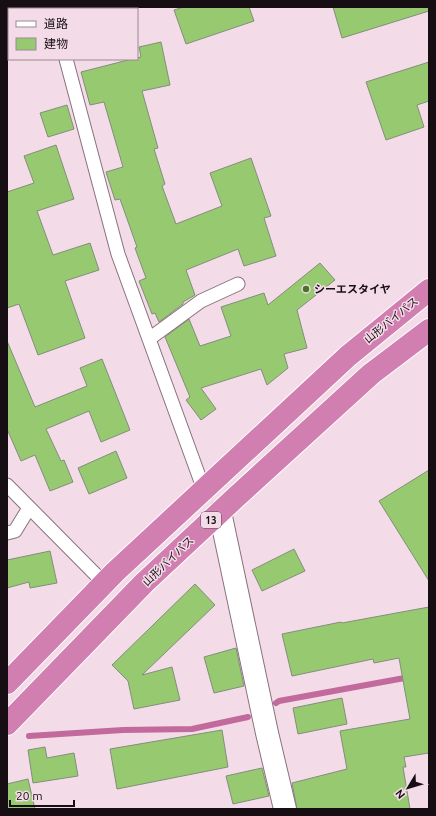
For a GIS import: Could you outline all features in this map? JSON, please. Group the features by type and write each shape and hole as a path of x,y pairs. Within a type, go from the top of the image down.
{"highway":[{"name":"山形バイパス","path":"7,682 104,583 348,356 429,290"},
{"name":"山形バイパス","path":"7,724 144,583 220,512 371,374 429,330"}],"street":[{"path":"220,512 267,733 285,809"}],"lane":[{"path":"66,60 118,254 204,490"},
{"path":"149,339 202,301 238,284"},
{"path":"7,486 104,583"},
{"path":"7,533 15,531 29,508"}],"building":[{"path":"184,7 249,7 254,21 186,44 174,10"},
{"path":"333,7 429,7 429,11 342,38"},
{"path":"161,42 170,85 142,91 158,148 154,149 165,184 162,186 176,224 222,206 210,173 251,158 271,216 264,218 276,256 244,266 238,249 186,270 195,295 183,302 183,304 159,322 155,313 152,314 139,281 146,278 135,248 137,247 120,199 115,200 106,172 123,167 104,102 90,105 81,72 128,60 138,60 138,58 141,57 139,47"},
{"path":"429,62 429,101 417,105 424,127 386,140 366,82"},
{"path":"67,105 74,129 48,137 40,113"},
{"path":"56,145 74,199 37,211 53,255 90,243 99,270 65,281 85,338 38,355 19,304 7,308 7,192 34,183 24,156"},
{"path":"320,263 335,280 297,310 307,348 284,354 288,368 267,385 261,369 201,388 216,409 201,420 186,400 190,397 165,337 189,319 200,346 231,336 221,307 264,293 268,305"},
{"path":"7,341 35,407 87,386 80,368 102,359 130,430 101,442 89,411 46,429 61,461 64,460 73,482 50,491 35,455 21,461 7,429"},
{"path":"116,451 127,478 89,494 78,468"},
{"path":"429,470 429,581 379,501"},
{"path":"294,549 305,571 262,591 252,570"},
{"path":"50,551 57,583 30,588 29,582 7,588 7,560"},
{"path":"195,584 215,605 142,675 172,667 180,700 134,709 128,681 112,665"},
{"path":"429,607 429,753 404,757 406,767 403,767 410,809 297,809 292,783 347,769 340,731 410,719 399,658 374,663 373,659 292,676 282,634"},
{"path":"236,648 244,686 214,693 204,657"},
{"path":"342,698 347,724 298,734 293,708"},
{"path":"222,730 228,767 117,789 110,749"},
{"path":"45,747 47,758 74,753 78,776 33,783 28,750"},
{"path":"262,768 269,796 233,804 226,776"},
{"path":"28,779 35,809 7,809 7,784"}],"waterway":[{"path":"276,703 279,701 410,677"},
{"path":"29,736 123,730 192,729 248,717"}],"place":[{"name":"シーエスタイヤ","path":"306,289"}]}
